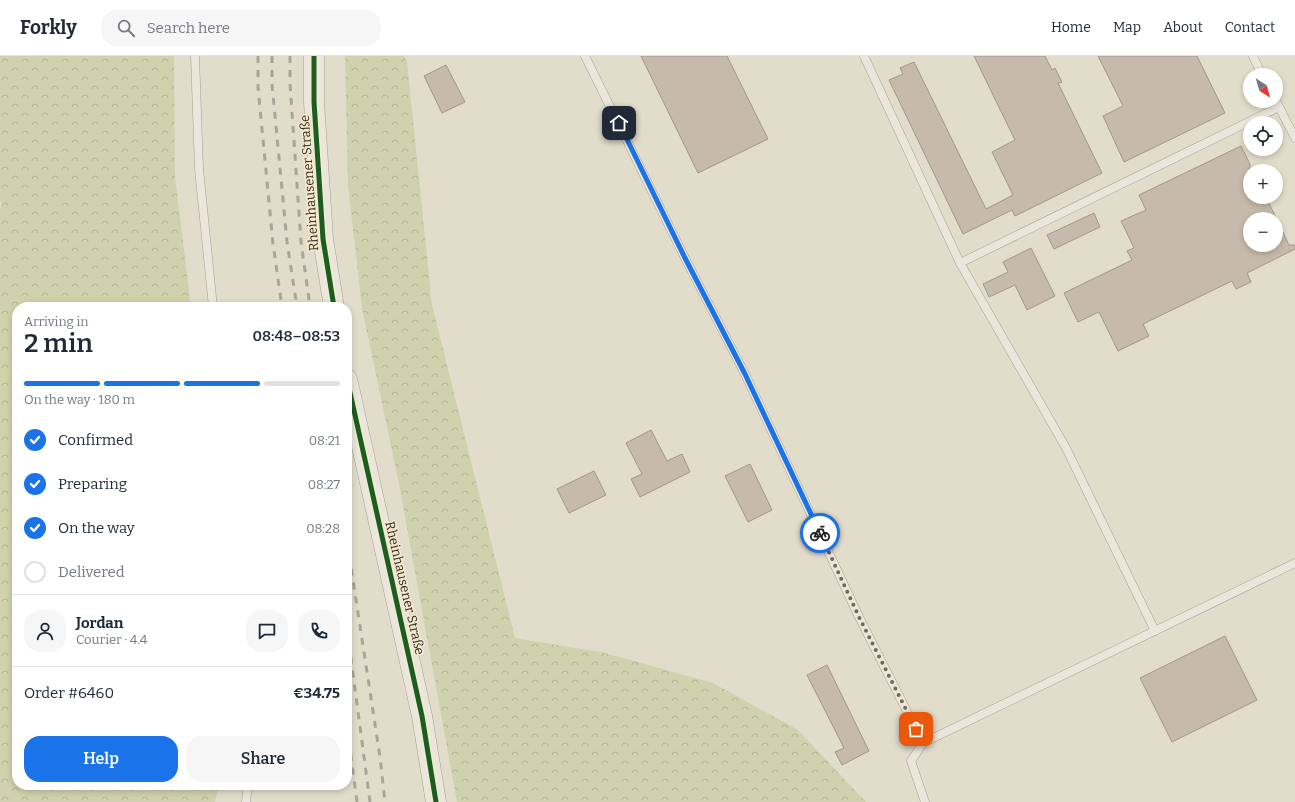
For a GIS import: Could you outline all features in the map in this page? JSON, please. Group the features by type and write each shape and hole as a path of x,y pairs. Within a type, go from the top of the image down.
{"street":[{"name":"Rheinhausener Straße","path":"314,56 314,102 322,239 333,302"},
{"name":"Rheinhausener Straße","path":"352,401 422,716 436,802"}],"lane":[{"path":"195,56 199,170 212,302"},
{"path":"585,56 685,258 745,374 859,617 923,743"},
{"path":"864,56 960,263 1066,448 1155,631"},
{"path":"1253,56 1259,68"},
{"path":"960,263 1269,108"},
{"path":"1279,108 1295,138"},
{"path":"925,802 911,761 923,743 1295,564"},
{"path":"246,802 247,790"}],"green space":[{"path":"0,56 174,56 175,176 190,302 12,302 12,790 218,790 215,802 0,802 0,210 2,202 0,202"},
{"path":"345,56 404,56 407,62 432,305 515,638 605,653 713,683 798,730 866,802 457,802 399,484 362,308 348,186"}],"building":[{"path":"641,56 727,56 768,139 698,173"},
{"path":"974,56 1045,56 1052,70 1055,68 1062,82 1058,83 1102,173 1015,216 1012,210 963,234 889,80 903,74 900,68 914,62 986,209 1013,195 992,152 1015,140"},
{"path":"1098,56 1197,56 1225,113 1124,162 1103,116 1123,106"},
{"path":"446,65 465,102 442,113 424,76"},
{"path":"1241,146 1243,156 1246,156 1250,164 1243,164 1243,204 1269,204 1273,212 1243,212 1243,252 1283,252 1283,232 1289,245 1295,245 1295,249 1247,273 1251,282 1236,289 1232,281 1143,324 1149,336 1118,351 1099,312 1078,322 1064,293 1132,260 1127,251 1134,248 1121,221 1146,210 1139,195"},
{"path":"1094,213 1100,227 1054,249 1047,235"},
{"path":"1031,248 1055,296 1027,310 1015,285 989,297 983,284 1008,272 1003,262"},
{"path":"651,430 667,461 682,454 690,472 640,497 631,479 642,474 626,443"},
{"path":"750,464 772,510 748,522 725,476"},
{"path":"594,471 606,495 569,513 557,489"},
{"path":"1225,636 1257,700 1172,742 1140,678"},
{"path":"827,665 869,751 842,765 835,752 844,748 807,675"}],"railway":[{"path":"258,56 258,87 273,244 281,302"},
{"path":"272,56 272,84 287,242 296,302"},
{"path":"290,56 290,84 301,242 309,302"},
{"path":"352,574 380,757 385,802"},
{"path":"352,667 370,802"},
{"path":"352,764 357,802"}],"cycle path":[{"path":"314,56 314,102 323,239 333,302"},
{"path":"352,401 422,716 436,802"}],"way so far":[{"path":"820,533 859,617 916,729"}],"route":[{"path":"619,123 685,258 745,374 820,533"}]}
